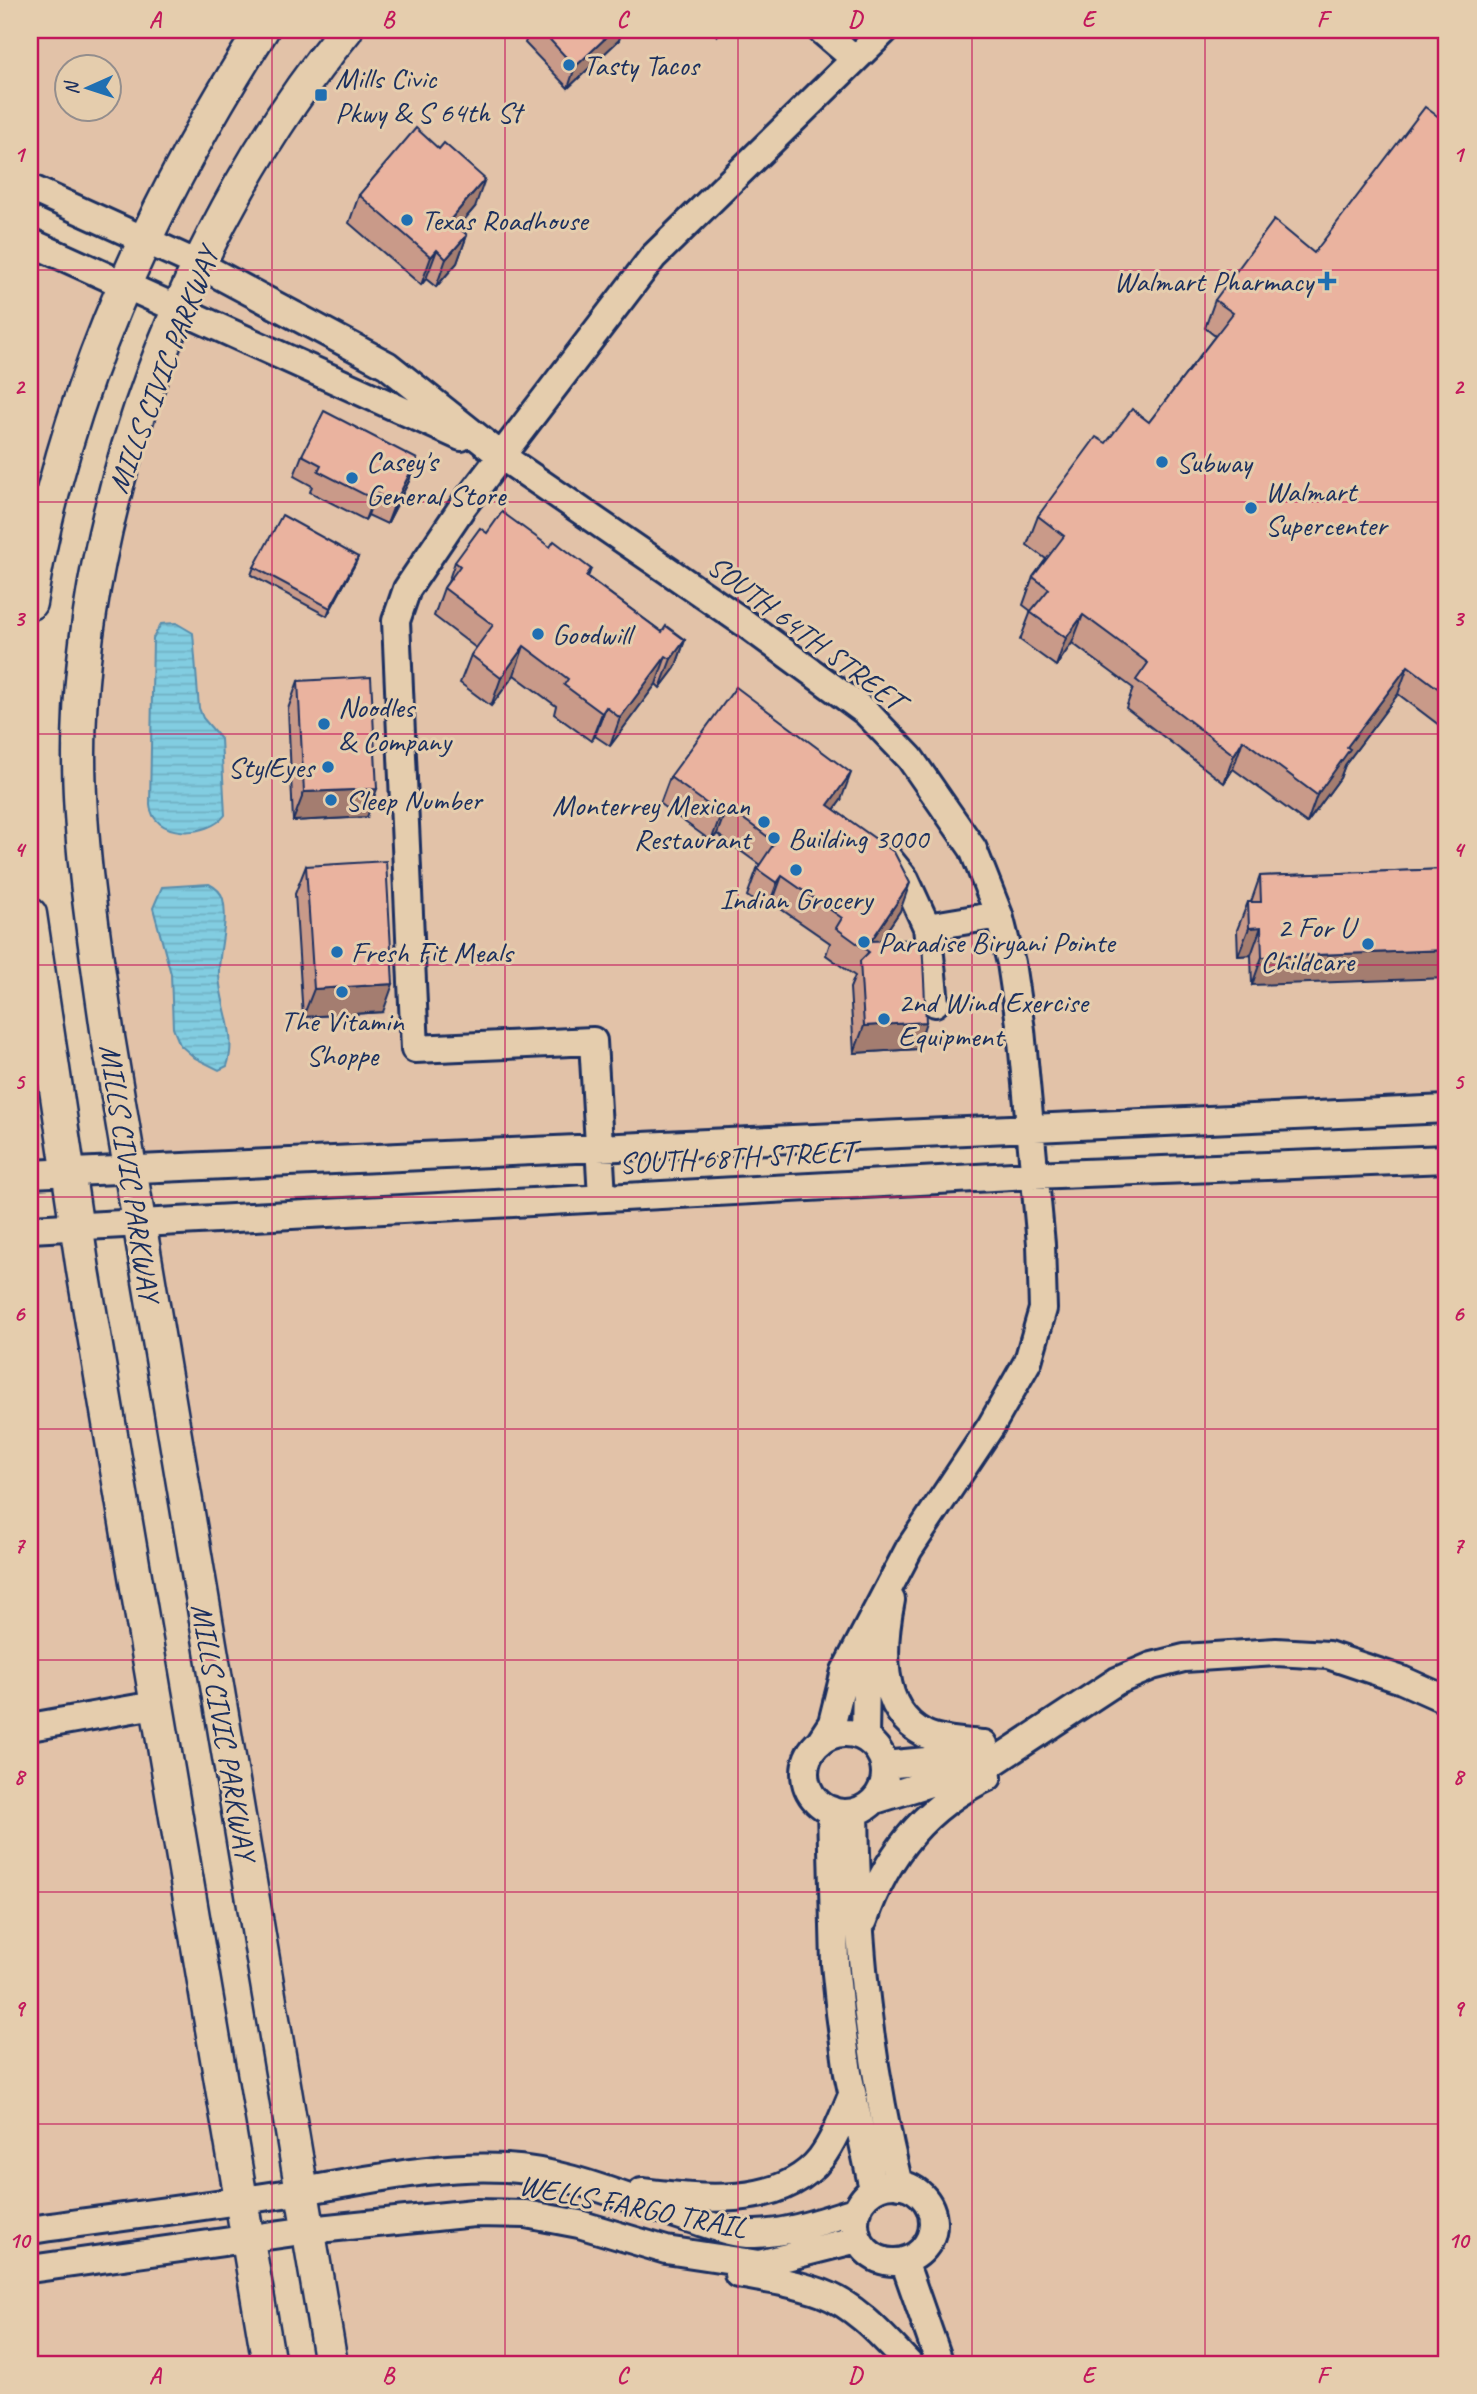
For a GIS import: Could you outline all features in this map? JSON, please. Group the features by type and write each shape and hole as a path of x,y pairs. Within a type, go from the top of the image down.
{"main road":[{"name":"MILLS CIVIC PARKWAY","path":"30,603 33,560 73,420 125,284 143,241 220,95 262,30"},
{"name":"MILLS CIVIC PARKWAY","path":"331,2364 137,1221 88,886 81,802 80,705 98,560 113,495 134,428 181,308 257,153 346,30"},
{"name":"MILLS CIVIC PARKWAY","path":"30,914 76,1227 155,1705 269,2364"}],"street":[{"path":"821,30 855,59"},
{"path":"602,1198 593,1041 415,1049 396,621 407,589 500,455 653,257 885,30"},
{"name":"SOUTH 64TH STREET","path":"30,188 200,265 387,365 500,455 746,624 866,712 909,758 947,807 973,849 999,915 1011,963 1021,1030 1032,1175 1041,1244 1043,1309 1028,1361 991,1426 909,1549 894,1581"},
{"name":"SOUTH 64TH STREET","path":"30,242 181,308 500,455"},
{"path":"870,840 878,845 905,879 927,927 935,1003"},
{"path":"927,927 999,915"},
{"name":"SOUTH 68TH STREET","path":"30,1174 1029,1126 1447,1109"},
{"name":"SOUTH 68TH STREET","path":"30,1229 137,1221 1032,1175 1447,1159"},
{"path":"865,1738 866,1677 881,1618 894,1581"},
{"path":"894,1581 845,1671 832,1723 807,1762 806,1774 813,1796 854,1807 991,1764 1117,1681 1153,1666 1184,1658 1276,1652 1328,1655 1393,1676 1447,1700"},
{"path":"894,1581 886,1624 885,1660 890,1692 903,1715 925,1734 984,1744"},
{"path":"30,1727 155,1705"},
{"path":"884,1765 926,1761 1041,1730"},
{"path":"859,1935 874,1891 892,1858 922,1820 958,1791 1000,1772 1041,1730"},
{"path":"819,1743 841,1733 865,1738 874,1745 884,1765 885,1778 854,1807 835,1964 852,2095 877,2195"},
{"path":"854,1807 859,1935 873,2068 877,2195 858,2239 871,2255 881,2260 904,2261 924,2249 930,2239 932,2215 920,2195 877,2195"},
{"path":"590,2186 705,2198 746,2196 777,2189 820,2160 836,2133 852,2095"},
{"name":"WELLS FARGO TRAIL","path":"30,2230 302,2191 391,2175 459,2168 548,2172 698,2221 754,2234 794,2229 877,2195"},
{"name":"WELLS FARGO TRAIL","path":"30,2269 438,2215 526,2214 579,2224 666,2250 759,2264 794,2258 858,2239"},
{"path":"666,2250 736,2273 824,2294 851,2310 909,2364"},
{"path":"904,2261 940,2364"}],"shaded area":[{"path":"30,30 1447,30 1447,1109 129,1168 108,1037 87,632 199,266 30,192"},
{"path":"30,242 125,284 30,603"},
{"path":"30,914 67,1172 30,1174"},
{"path":"1447,1159 1447,2364 331,2364 137,1221"},
{"path":"76,1227 269,2364 30,2364 30,1229"}],"water":[{"path":"176,623 193,633 199,708 203,718 221,739 225,815 217,823 194,831 170,829 160,824 153,815 150,804 153,638 161,624"},
{"path":"209,884 221,894 225,908 219,975 231,1043 227,1066 219,1070 195,1058 180,1045 173,1028 171,974 153,908 162,887"}],"building":[{"path":"541,30 614,30 575,67"},
{"name":"Walmart Supercenter","path":"1425,107 1447,123 1447,695 1408,666 1347,747 1350,749 1317,795 1243,740 1234,755 1136,680 1148,663 1083,615 1066,638 1030,612 1049,589 1033,577 1064,536 1038,516 1096,437 1106,443 1132,409 1149,422 1233,313 1215,300 1274,220 1314,253"},
{"name":"Texas Roadhouse","path":"416,128 439,149 444,143 485,179 450,220 467,235 446,259 437,250 431,257 359,195"},
{"path":"324,411 417,459 395,503 376,493 373,499 318,471 321,465 302,455"},
{"name":"Goodwill","path":"502,512 550,547 554,541 591,569 586,576 662,632 666,626 685,640 671,659 666,656 620,718 606,707 602,713 564,685 568,679 524,646 501,678 471,655 493,625 444,588 460,566 455,562 480,528 487,533"},
{"path":"282,515 358,557 330,608 254,567"},
{"path":"371,677 377,789 304,792 298,681"},
{"path":"736,687 851,773 828,805 894,852 910,883 871,941 922,939 926,1022 864,1026 860,961 869,952 836,928 842,918 782,876 777,883 757,869 775,842 727,807 721,814 670,777"},
{"path":"386,861 393,984 314,989 306,866"},
{"path":"1447,869 1447,950 1262,957 1261,927 1249,928 1248,902 1261,902 1260,876"}],"place":[{"name":"Tasty Tacos","path":"569,65"},
{"name":"Mills Civic Pkwy & S 64th St","path":"321,95"},
{"name":"Texas Roadhouse","path":"407,220"},
{"name":"Walmart Pharmacy","path":"1327,281"},
{"name":"Subway","path":"1162,462"},
{"name":"Casey's General Store","path":"352,478"},
{"name":"Walmart Supercenter","path":"1251,508"},
{"name":"Goodwill","path":"538,634"},
{"name":"Noodles & Company","path":"324,724"},
{"name":"StylEyes","path":"328,767"},
{"name":"Sleep Number","path":"331,800"},
{"name":"Monterrey Mexican Restaurant","path":"764,822"},
{"name":"Building 3000","path":"774,838"},
{"name":"Indian Grocery","path":"796,870"},
{"name":"Paradise Biryani Pointe","path":"864,942"},
{"name":"2 For U Childcare","path":"1368,944"},
{"name":"Fresh Fit Meals","path":"337,952"},
{"name":"The Vitamin Shoppe","path":"342,992"},
{"name":"2nd Wind Exercise Equipment","path":"884,1019"}]}
